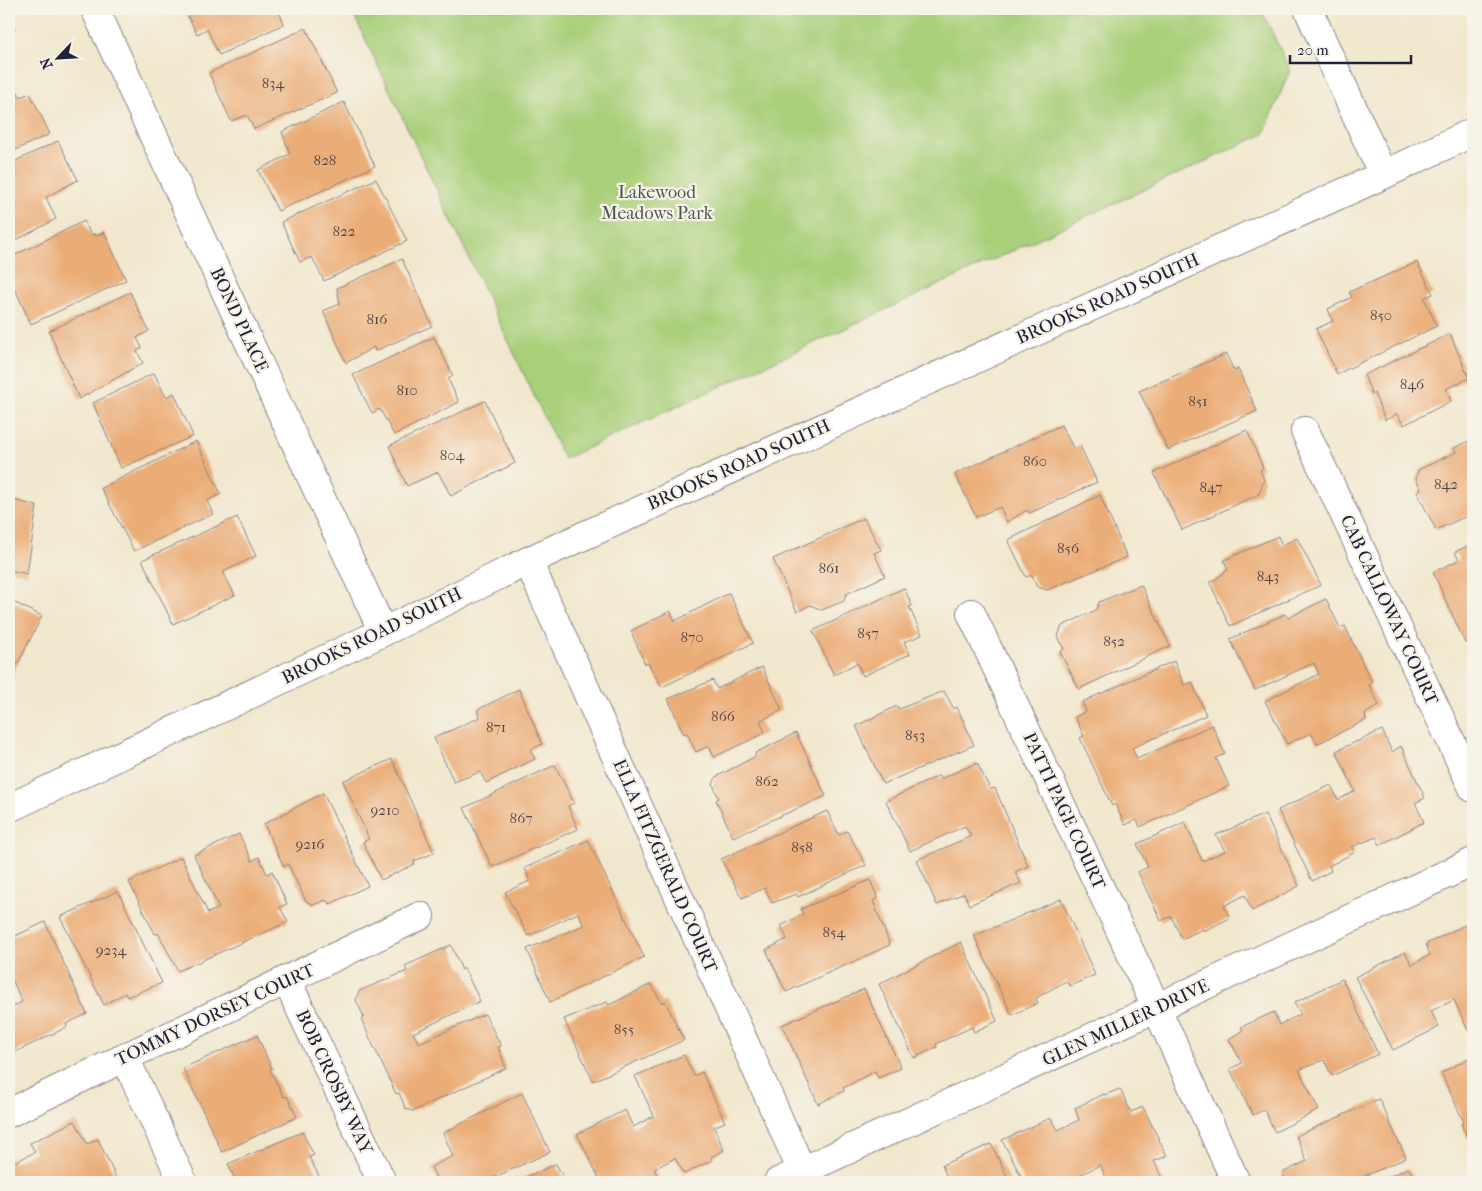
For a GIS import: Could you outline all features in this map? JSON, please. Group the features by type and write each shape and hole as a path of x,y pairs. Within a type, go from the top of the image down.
{"street":[{"name":"BOND PLACE","path":"95,9 383,632"},
{"path":"1308,9 1383,175"},
{"name":"BROOKS ROAD SOUTH","path":"9,808 383,632 528,560 1383,175 1473,132"},
{"name":"CAB CALLOWAY COURT","path":"1305,431 1473,788"},
{"name":"ELLA FITZGERALD COURT","path":"528,560 796,1179"},
{"name":"PATTI PAGE COURT","path":"971,613 1236,1182"},
{"name":"GLEN MILLER DRIVE","path":"796,1179 1473,862"},
{"name":"TOMMY DORSEY COURT","path":"9,1114 420,916"},
{"name":"BOB CROSBY WAY","path":"287,981 382,1182"},
{"path":"124,1058 183,1182"}],"green space":[{"name":"Lakewood Meadows Park","path":"351,9 1261,9 1290,70 1264,134 564,459"}],"building":[{"path":"184,9 278,9 284,24 219,55 207,29 197,34"},
{"path":"9,17 15,30 9,33"},
{"path":"306,28 337,93 254,129 247,115 231,121 209,73"},
{"path":"15,87 20,97 30,93 50,134 9,153 9,90"},
{"path":"344,102 375,166 278,211 258,170 290,154 282,132"},
{"path":"58,141 78,180 46,197 56,219 9,244 9,164"},
{"path":"376,179 407,241 324,281 312,257 300,262 281,222"},
{"path":"84,221 91,235 95,234 96,236 104,232 126,280 31,324 9,276 9,258"},
{"path":"402,259 432,326 375,351 374,347 346,363 323,311 340,304 337,288"},
{"path":"1417,262 1433,294 1424,298 1437,326 1337,374 1316,329 1333,321 1328,309 1352,297 1349,292"},
{"path":"130,292 149,331 137,338 142,348 137,351 143,363 79,399 49,331"},
{"path":"1450,334 1469,378 1446,389 1451,401 1404,425 1397,414 1385,420 1364,375"},
{"path":"434,337 453,376 448,379 459,402 394,435 380,409 372,413 353,375"},
{"path":"1226,354 1234,371 1238,369 1257,411 1168,450 1139,391"},
{"path":"154,373 166,397 174,393 193,436 121,468 93,403"},
{"path":"485,401 515,463 451,496 438,472 407,486 389,446"},
{"path":"1061,425 1074,449 1080,446 1097,482 1030,513 1027,510 1007,522 1000,507 976,517 955,474"},
{"path":"1247,430 1263,468 1260,470 1264,480 1259,494 1182,530 1154,473"},
{"path":"1473,439 1473,513 1436,530 1417,492 1421,489 1416,479 1418,470 1456,452 1454,448"},
{"path":"196,441 221,494 207,501 213,514 134,551 101,488"},
{"path":"1100,495 1127,557 1047,590 1037,587 1032,575 1026,577 1008,540"},
{"path":"9,499 37,506 27,574 9,570"},
{"path":"237,517 256,556 223,572 235,595 173,624 142,560"},
{"path":"864,518 881,550 874,553 885,576 846,594 844,601 822,610 810,605 797,612 773,559"},
{"path":"1473,525 1473,543 1467,528"},
{"path":"1278,536 1282,545 1297,538 1321,585 1230,626 1210,583 1228,570 1224,560"},
{"path":"1473,543 1473,653 1468,642 1465,643 1433,572 1459,560 1455,552"},
{"path":"1141,585 1170,646 1079,689 1060,652 1064,649 1058,636 1062,626 1096,610 1099,602"},
{"path":"904,588 912,606 909,607 922,635 904,642 910,654 863,676 857,663 834,675 813,631"},
{"path":"729,593 753,643 662,687 648,663 645,664 631,631 670,611 675,621"},
{"path":"1326,599 1340,628 1345,626 1372,683 1369,685 1379,705 1365,714 1366,720 1317,744 1311,733 1287,744 1265,701 1319,674 1314,663 1255,690 1230,639 1285,614 1288,618"},
{"path":"9,600 42,616 11,677 9,676"},
{"path":"1174,661 1184,685 1192,682 1206,715 1132,748 1137,759 1212,725 1225,754 1216,758 1229,786 1140,827 1137,820 1125,825 1115,804 1112,806 1080,738 1084,736 1075,717 1086,711 1082,702"},
{"path":"762,667 782,710 760,721 765,733 714,757 709,746 696,752 687,733 684,734 668,699 713,680 717,689"},
{"path":"519,689 542,744 530,750 535,759 486,783 480,772 454,782 434,738 480,717 477,710"},
{"path":"944,691 954,709 957,707 974,745 883,784 856,726 897,706 899,709"},
{"path":"1382,730 1392,752 1401,746 1425,798 1415,803 1424,822 1380,845 1376,837 1352,847 1355,852 1329,866 1331,871 1312,881 1278,810 1331,785 1338,800 1355,791 1336,751"},
{"path":"796,733 826,796 733,837 716,800 719,798 713,785 716,777 756,756 755,753"},
{"path":"392,759 434,853 414,861 415,864 381,880 363,842 369,839 343,781"},
{"path":"977,763 990,789 995,788 1028,866 1015,872 1021,883 969,905 964,893 937,905 917,860 971,836 965,826 910,851 886,801 940,775 940,779"},
{"path":"555,765 574,803 568,806 578,829 492,867 464,808"},
{"path":"323,793 368,886 330,904 326,900 313,905 306,901 288,864 284,867 264,824"},
{"path":"827,811 839,835 847,831 866,865 798,897 796,894 772,903 765,888 742,898 721,859"},
{"path":"1265,814 1299,886 1252,911 1245,895 1224,906 1230,918 1182,939 1171,916 1161,921 1138,872 1148,867 1137,844 1185,822 1202,861 1225,851 1216,835"},
{"path":"239,834 252,861 259,857 267,874 272,871 287,904 280,907 288,922 178,971 158,933 155,934 129,882 181,857 208,913 219,908 194,855"},
{"path":"588,840 644,957 550,1002 527,949 584,925 578,913 528,936 505,892 530,881 525,868"},
{"path":"870,880 878,898 873,901 890,945 786,992 766,950 787,939 781,926 803,914 801,909"},
{"path":"118,891 162,983 127,997 125,993 104,1005 60,917"},
{"path":"1061,899 1095,975 1070,986 1066,981 1036,998 1038,1003 1012,1015 974,936"},
{"path":"1473,921 1473,1038 1454,1000 1431,1011 1439,1027 1393,1050 1355,977 1405,952 1412,965 1430,955 1426,944"},
{"path":"45,922 87,1014 66,1024 67,1027 9,1055 9,1001 12,1007 22,1002 9,972 9,939"},
{"path":"961,942 997,1021 974,1032 972,1027 936,1044 937,1047 914,1058 879,984"},
{"path":"451,945 462,970 464,968 480,1001 413,1033 419,1043 485,1014 501,1046 498,1047 506,1068 413,1111 406,1109 399,1093 396,1094 361,1019 364,1017 356,1000 359,991 407,971 405,966"},
{"path":"1342,979 1378,1054 1332,1076 1324,1060 1299,1070 1319,1110 1275,1132 1264,1110 1253,1115 1230,1069 1242,1063 1229,1039 1243,1030 1241,1027 1274,1012 1279,1025 1301,1014 1294,1003"},
{"path":"651,984 662,1003 665,1001 684,1040 593,1081 564,1019 607,1002 609,1005"},
{"path":"864,989 901,1068 878,1078 875,1071 843,1088 844,1091 818,1104 782,1025"},
{"path":"257,1035 272,1069 270,1070 284,1097 287,1096 297,1117 222,1152 183,1068"},
{"path":"684,1055 694,1076 702,1072 725,1122 714,1127 724,1150 711,1157 712,1160 684,1174 675,1158 654,1169 661,1182 601,1182 577,1134 625,1110 633,1127 654,1116 635,1076"},
{"path":"1473,1056 1473,1149 1461,1124 1464,1122 1441,1073"},
{"path":"1120,1089 1131,1112 1143,1107 1167,1156 1154,1161 1164,1182 1108,1182 1100,1165 1080,1175 1083,1182 1024,1182 1002,1140 1051,1118 1058,1130 1079,1120 1075,1108 1104,1094"},
{"path":"522,1093 550,1152 484,1182 438,1182 431,1167 453,1156 443,1133"},
{"path":"1379,1099 1406,1158 1351,1182 1287,1182 1282,1173 1307,1161 1296,1136"},
{"path":"75,1121 87,1144 98,1139 118,1182 9,1182 9,1154 13,1163 35,1152 30,1143"},
{"path":"302,1132 314,1155 309,1157 322,1182 236,1182 228,1164"},
{"path":"991,1144 1010,1182 943,1182 948,1180 942,1165"},
{"path":"556,1164 566,1182 514,1182"},
{"path":"1408,1168 1418,1182 1377,1182"}]}
